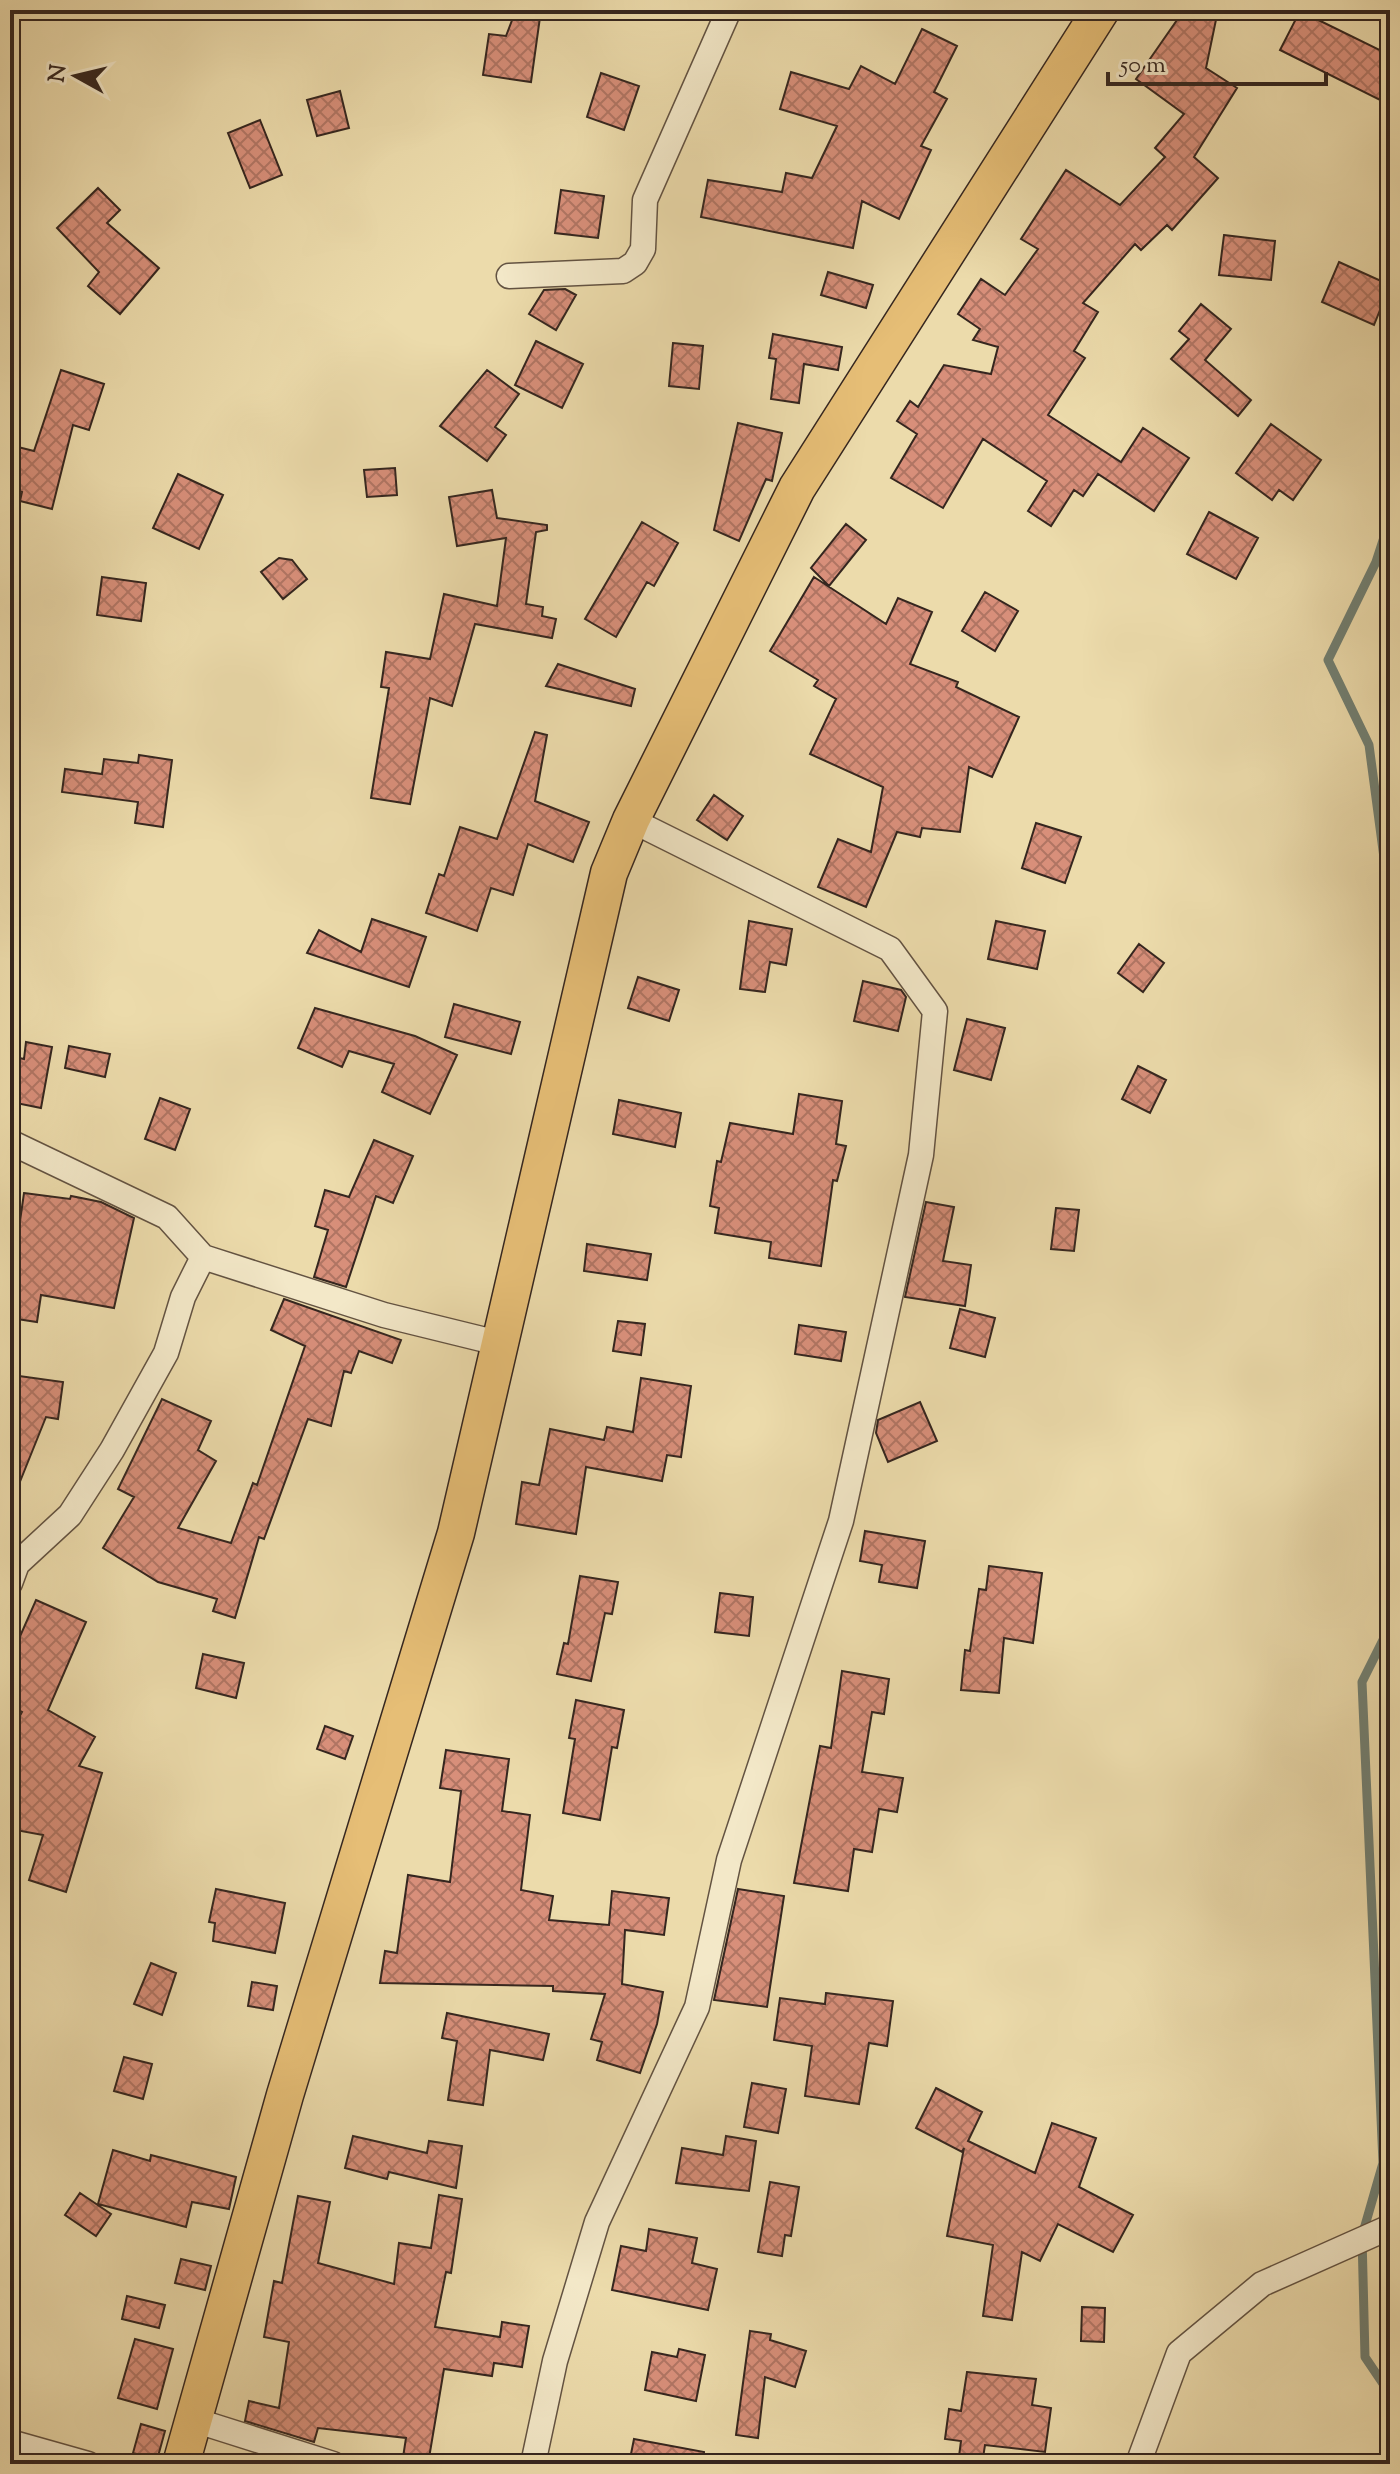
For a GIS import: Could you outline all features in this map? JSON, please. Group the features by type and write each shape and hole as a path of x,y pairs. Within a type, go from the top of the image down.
{"main road":[{"path":"181,2464 285,2095 456,1533 609,873 631,820 797,488 1101,10"}],"street":[{"path":"509,276 623,271 635,263 643,249 645,200 729,10"},
{"path":"533,2464 555,2361 597,2222 697,2007 729,1860 841,1521 921,1155 935,1011 890,949 631,820"},
{"path":"10,1142 167,1217 203,1257 384,1315 498,1343"},
{"path":"10,1583 17,1564 70,1515 112,1450 166,1353 183,1297 203,1257"},
{"path":"1138,2464 1179,2353 1262,2284 1390,2227"},
{"path":"194,2420 333,2464"},
{"path":"10,2442 88,2464"}],"building":[{"path":"516,10 541,10 531,82 483,75 489,34 506,36"},
{"path":"1184,10 1218,10 1206,68 1237,88 1194,157 1218,178 1172,230 1167,225 1141,250 1135,244 1083,303 1098,312 1074,351 1085,358 1048,415 1121,462 1143,428 1189,458 1154,511 1098,474 1083,496 1074,490 1051,526 1028,511 1047,481 983,439 943,508 891,478 917,434 897,421 910,401 918,407 944,365 991,374 998,347 973,340 980,329 958,314 981,279 1005,295 1038,249 1021,239 1066,170 1120,205 1165,157 1155,148 1184,114 1136,79"},
{"path":"1300,11 1390,55 1390,80 1380,100 1280,50"},
{"path":"922,29 957,46 934,92 947,99 921,146 931,150 899,219 862,201 853,248 701,217 708,180 782,192 786,173 812,178 837,126 780,109 791,72 849,89 861,66 895,84"},
{"path":"601,73 639,86 624,130 587,117"},
{"path":"340,91 349,128 317,136 307,100"},
{"path":"260,120 282,175 250,188 228,133"},
{"path":"98,188 120,210 107,223 159,268 120,314 88,286 99,272 57,228"},
{"path":"561,190 604,196 598,238 555,233"},
{"path":"1224,235 1275,241 1271,280 1219,275"},
{"path":"1339,262 1390,285 1374,325 1322,302"},
{"path":"828,272 873,285 866,308 821,295"},
{"path":"565,289 576,295 556,330 529,314 544,290"},
{"path":"1201,304 1231,329 1205,360 1251,400 1238,416 1171,359 1189,339 1179,331"},
{"path":"773,334 842,347 838,370 804,364 799,403 771,399 776,359 769,358"},
{"path":"536,341 583,364 562,408 515,385"},
{"path":"673,343 703,346 699,389 669,386"},
{"path":"61,370 104,384 89,430 73,425 52,509 20,501 22,492 10,489 10,445 34,451"},
{"path":"487,370 519,394 495,427 506,435 487,461 440,426"},
{"path":"738,423 782,433 772,481 766,479 739,541 714,530"},
{"path":"1271,424 1321,460 1293,500 1279,490 1272,500 1236,473"},
{"path":"395,468 397,495 367,497 364,470"},
{"path":"178,474 223,495 199,549 153,528"},
{"path":"492,490 497,518 547,525 547,530 536,532 526,604 543,607 542,616 556,619 552,638 475,624 452,706 430,698 410,804 371,798 389,688 381,687 386,652 430,659 444,594 497,606 506,538 457,546 449,497"},
{"path":"1209,512 1258,538 1236,579 1187,554"},
{"path":"642,522 678,543 654,586 647,582 616,637 585,619"},
{"path":"846,524 866,540 829,586 811,568"},
{"path":"279,558 292,560 307,579 283,599 261,572"},
{"path":"102,577 146,583 141,621 97,615"},
{"path":"814,577 886,624 898,598 932,612 910,664 958,682 956,687 1019,717 992,777 969,767 960,832 922,828 920,837 897,832 866,907 818,887 838,839 871,852 883,787 810,754 836,699 814,686 818,680 770,651"},
{"path":"985,592 1018,611 995,651 962,631"},
{"path":"558,664 635,689 631,706 546,686"},
{"path":"535,732 547,735 535,801 589,822 573,862 528,844 513,895 491,888 477,931 426,913 439,874 444,876 460,827 497,839"},
{"path":"139,755 172,760 163,827 135,823 138,802 62,792 65,769 102,774 104,759 138,763"},
{"path":"714,795 743,816 727,840 697,820"},
{"path":"1036,823 1081,837 1065,883 1022,868"},
{"path":"372,919 426,937 409,987 307,953 319,930 361,952"},
{"path":"749,921 792,929 786,965 770,962 765,992 740,989"},
{"path":"996,921 1045,931 1037,969 988,959"},
{"path":"1139,944 1164,963 1143,992 1118,973"},
{"path":"638,977 679,990 669,1021 628,1008"},
{"path":"863,981 901,990 906,997 898,1031 854,1021"},
{"path":"454,1004 520,1022 511,1054 445,1037"},
{"path":"315,1008 415,1036 457,1055 430,1114 382,1092 394,1064 349,1051 342,1067 298,1048"},
{"path":"967,1019 1005,1028 991,1080 954,1070"},
{"path":"26,1042 52,1047 41,1108 16,1103 16,1099 10,1098 10,1056 24,1059"},
{"path":"69,1046 110,1054 105,1077 65,1068"},
{"path":"1138,1066 1166,1080 1150,1113 1122,1099"},
{"path":"799,1094 842,1101 836,1144 846,1146 837,1181 833,1180 821,1266 769,1258 771,1242 715,1233 719,1208 710,1206 717,1161 721,1162 730,1123 793,1134"},
{"path":"160,1098 190,1109 175,1150 145,1139"},
{"path":"619,1100 681,1113 675,1147 613,1134"},
{"path":"374,1140 413,1156 393,1203 376,1196 346,1287 314,1277 328,1230 315,1226 325,1190 349,1197"},
{"path":"24,1193 70,1199 71,1196 101,1202 134,1218 114,1308 41,1295 37,1322 10,1318 15,1260 10,1259 10,1226 19,1228"},
{"path":"926,1202 954,1207 943,1261 971,1265 965,1306 905,1297"},
{"path":"1056,1208 1079,1210 1074,1251 1051,1249"},
{"path":"587,1244 651,1254 647,1280 584,1271"},
{"path":"284,1299 401,1340 392,1363 359,1351 351,1373 344,1371 331,1426 308,1419 264,1539 259,1537 235,1618 213,1611 217,1599 158,1582 103,1548 134,1497 118,1489 162,1399 211,1421 198,1450 216,1461 178,1528 231,1543 253,1483 257,1485 305,1346 271,1330"},
{"path":"960,1309 995,1318 985,1357 950,1348"},
{"path":"618,1321 645,1324 641,1355 613,1351"},
{"path":"799,1325 846,1332 841,1361 795,1354"},
{"path":"19,1376 63,1382 58,1419 46,1417 11,1504 10,1420 13,1421"},
{"path":"641,1378 691,1386 681,1457 667,1455 662,1481 586,1467 576,1534 516,1524 522,1482 539,1485 550,1429 604,1440 607,1427 633,1432"},
{"path":"920,1402 937,1441 888,1462 876,1433 878,1420"},
{"path":"865,1531 925,1541 917,1588 879,1582 882,1565 860,1561"},
{"path":"989,1566 1042,1573 1033,1643 1004,1638 999,1693 961,1690 965,1650 970,1651 979,1589 986,1590"},
{"path":"580,1576 618,1582 612,1614 605,1613 591,1681 557,1674 564,1643 568,1644"},
{"path":"720,1593 753,1597 749,1636 715,1632"},
{"path":"36,1600 86,1622 48,1710 95,1737 79,1766 102,1773 66,1892 29,1880 43,1835 10,1829 10,1734 22,1712 10,1706 10,1659"},
{"path":"203,1654 244,1663 236,1698 196,1688"},
{"path":"842,1671 889,1679 884,1714 872,1712 862,1772 903,1778 897,1812 879,1809 872,1852 854,1849 848,1891 794,1883 820,1746 831,1748"},
{"path":"576,1700 624,1710 617,1748 612,1747 600,1820 563,1813 575,1739 569,1738"},
{"path":"325,1726 353,1736 345,1759 317,1749"},
{"path":"446,1750 509,1759 502,1811 530,1815 521,1890 553,1896 549,1920 609,1925 612,1891 669,1898 664,1935 625,1930 622,1984 663,1992 657,2024 640,2073 597,2060 602,2042 591,2039 605,1994 553,1991 553,1986 380,1983 385,1951 397,1953 408,1875 450,1882 461,1791 440,1788"},
{"path":"216,1889 285,1903 275,1953 213,1941 215,1923 209,1922"},
{"path":"738,1889 784,1896 767,2007 714,2000"},
{"path":"151,1963 176,1973 162,2015 134,2004"},
{"path":"252,1982 277,1986 273,2010 248,2006"},
{"path":"826,1993 893,2001 887,2046 869,2043 859,2104 805,2096 812,2046 774,2040 780,1998 825,2004"},
{"path":"447,2013 549,2034 543,2060 490,2050 483,2105 448,2100 457,2041 442,2038"},
{"path":"124,2057 152,2064 143,2099 114,2091"},
{"path":"752,2083 786,2089 778,2133 744,2127"},
{"path":"936,2088 982,2112 968,2141 1035,2173 1052,2123 1096,2138 1079,2187 1133,2215 1113,2252 1058,2224 1040,2261 1022,2252 1012,2320 983,2316 993,2245 947,2236 964,2148 962,2152 916,2128"},
{"path":"353,2136 427,2153 429,2141 462,2146 456,2188 389,2172 387,2179 345,2168"},
{"path":"726,2136 756,2141 749,2191 676,2183 682,2148 723,2155"},
{"path":"113,2150 150,2161 151,2155 236,2177 229,2209 192,2202 186,2227 98,2204"},
{"path":"770,2182 799,2187 791,2236 785,2235 782,2256 758,2252"},
{"path":"80,2193 111,2214 96,2236 65,2215"},
{"path":"439,2195 462,2199 451,2273 446,2272 435,2327 500,2337 502,2322 529,2326 522,2367 494,2363 492,2376 444,2369 428,2464 402,2464 406,2438 318,2428 314,2442 245,2421 249,2401 279,2408 289,2342 264,2337 274,2281 282,2283 298,2196 330,2202 318,2263 394,2284 399,2243 431,2248"},
{"path":"649,2229 697,2238 692,2263 717,2269 708,2310 612,2290 621,2246 646,2251"},
{"path":"181,2259 211,2266 205,2290 175,2283"},
{"path":"127,2296 165,2305 159,2328 122,2319"},
{"path":"1082,2307 1105,2308 1104,2342 1081,2341"},
{"path":"750,2331 771,2334 770,2340 806,2351 795,2387 765,2377 758,2438 736,2435"},
{"path":"135,2339 173,2349 157,2409 118,2398"},
{"path":"679,2349 705,2355 696,2401 645,2390 652,2352 677,2357"},
{"path":"967,2372 1036,2379 1032,2405 1051,2408 1045,2452 985,2445 982,2464 958,2464 961,2441 945,2439 949,2409 961,2411"},
{"path":"141,2424 165,2431 157,2460 133,2453"},
{"path":"634,2439 704,2452 703,2464 629,2464"}],"waterway":[{"path":"1390,519 1376,562 1328,660 1369,745 1390,903"},
{"path":"1390,1626 1362,1682 1383,2163 1362,2236 1365,2357 1390,2394"}]}
